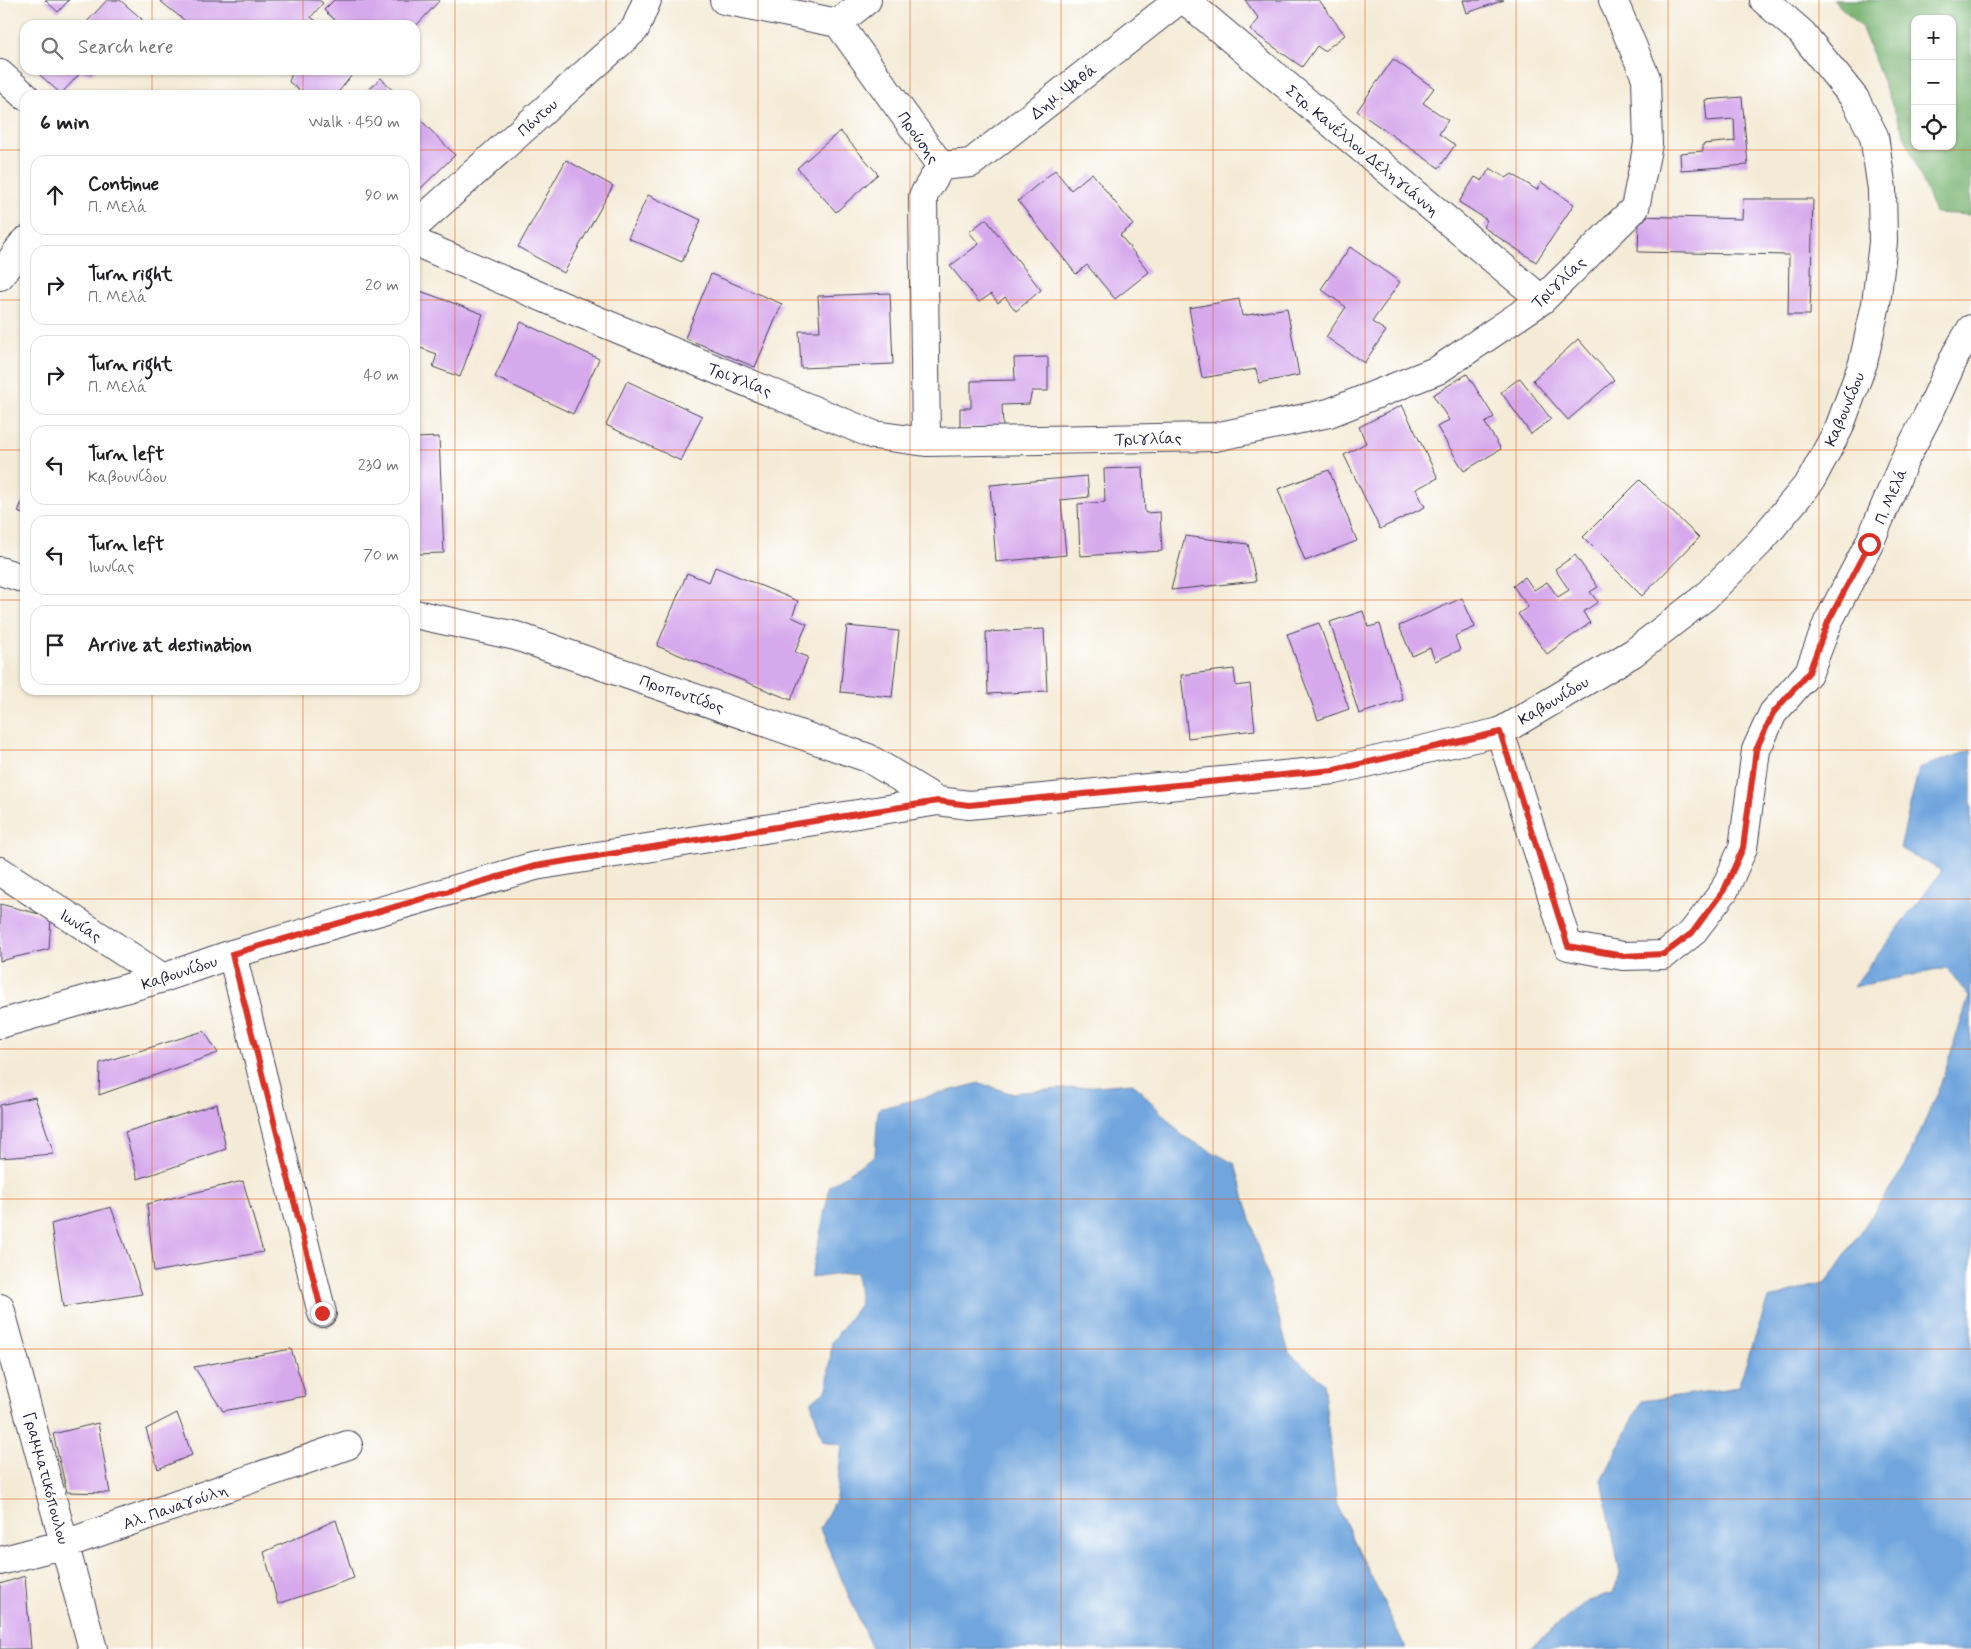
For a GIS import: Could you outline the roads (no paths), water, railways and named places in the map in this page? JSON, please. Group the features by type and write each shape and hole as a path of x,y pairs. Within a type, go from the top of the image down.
{"street":[{"name":"Πόντου","path":"420,222 635,29 647,0"},
{"path":"724,0 838,23 867,0"},
{"name":"Δημ. Ψαθά","path":"941,166 971,163 1180,0"},
{"name":"Στρ. Κανέλλου Δεληγιάννη","path":"1185,0 1542,300"},
{"name":"Τριγλίας","path":"420,244 565,307 874,435 926,442 1215,437 1329,413 1438,370 1542,300 1634,208 1648,144 1646,78 1613,0"},
{"name":"Καβουνίδου","path":"0,1024 163,978 232,954 535,866 938,801 969,805 1334,770 1500,732 1633,653 1705,597 1759,543 1810,482 1839,428 1863,363 1876,304 1883,242 1882,189 1874,136 1855,99 1802,33 1764,0"},
{"name":"Προύσης","path":"838,23 941,166 923,196 926,442"},
{"path":"0,74 20,92"},
{"path":"0,276 20,248"},
{"name":"Π. Μελά","path":"1500,732 1568,946 1623,956 1664,954 1692,933 1724,890 1743,848 1756,750 1773,713 1809,672 1828,622 1869,544 1904,461 1932,407 1956,354 1971,329"},
{"path":"0,571 20,577"},
{"name":"Προποντίδος","path":"420,615 516,636 868,758 938,801"},
{"name":"Ιωνίας","path":"0,871 163,978"},
{"path":"232,954 322,1313"},
{"name":"Γραμματικόπουλου","path":"0,1308 92,1649"},
{"name":"Αλ. Παναγούλη","path":"0,1561 65,1544 348,1445"}],"water":[{"path":"1971,750 1971,1649 1528,1649 1588,1601 1613,1594 1620,1573 1602,1480 1642,1401 1738,1387 1768,1299 1827,1282 1905,1166 1938,1092 1969,997 1947,968 1853,987 1942,871 1900,848 1919,768"},
{"path":"980,1083 1010,1093 1133,1083 1183,1136 1235,1164 1289,1353 1323,1382 1337,1505 1406,1649 872,1649 820,1529 836,1498 842,1445 823,1441 811,1402 827,1389 832,1342 860,1304 856,1272 811,1278 830,1186 875,1155 878,1109"}]}
